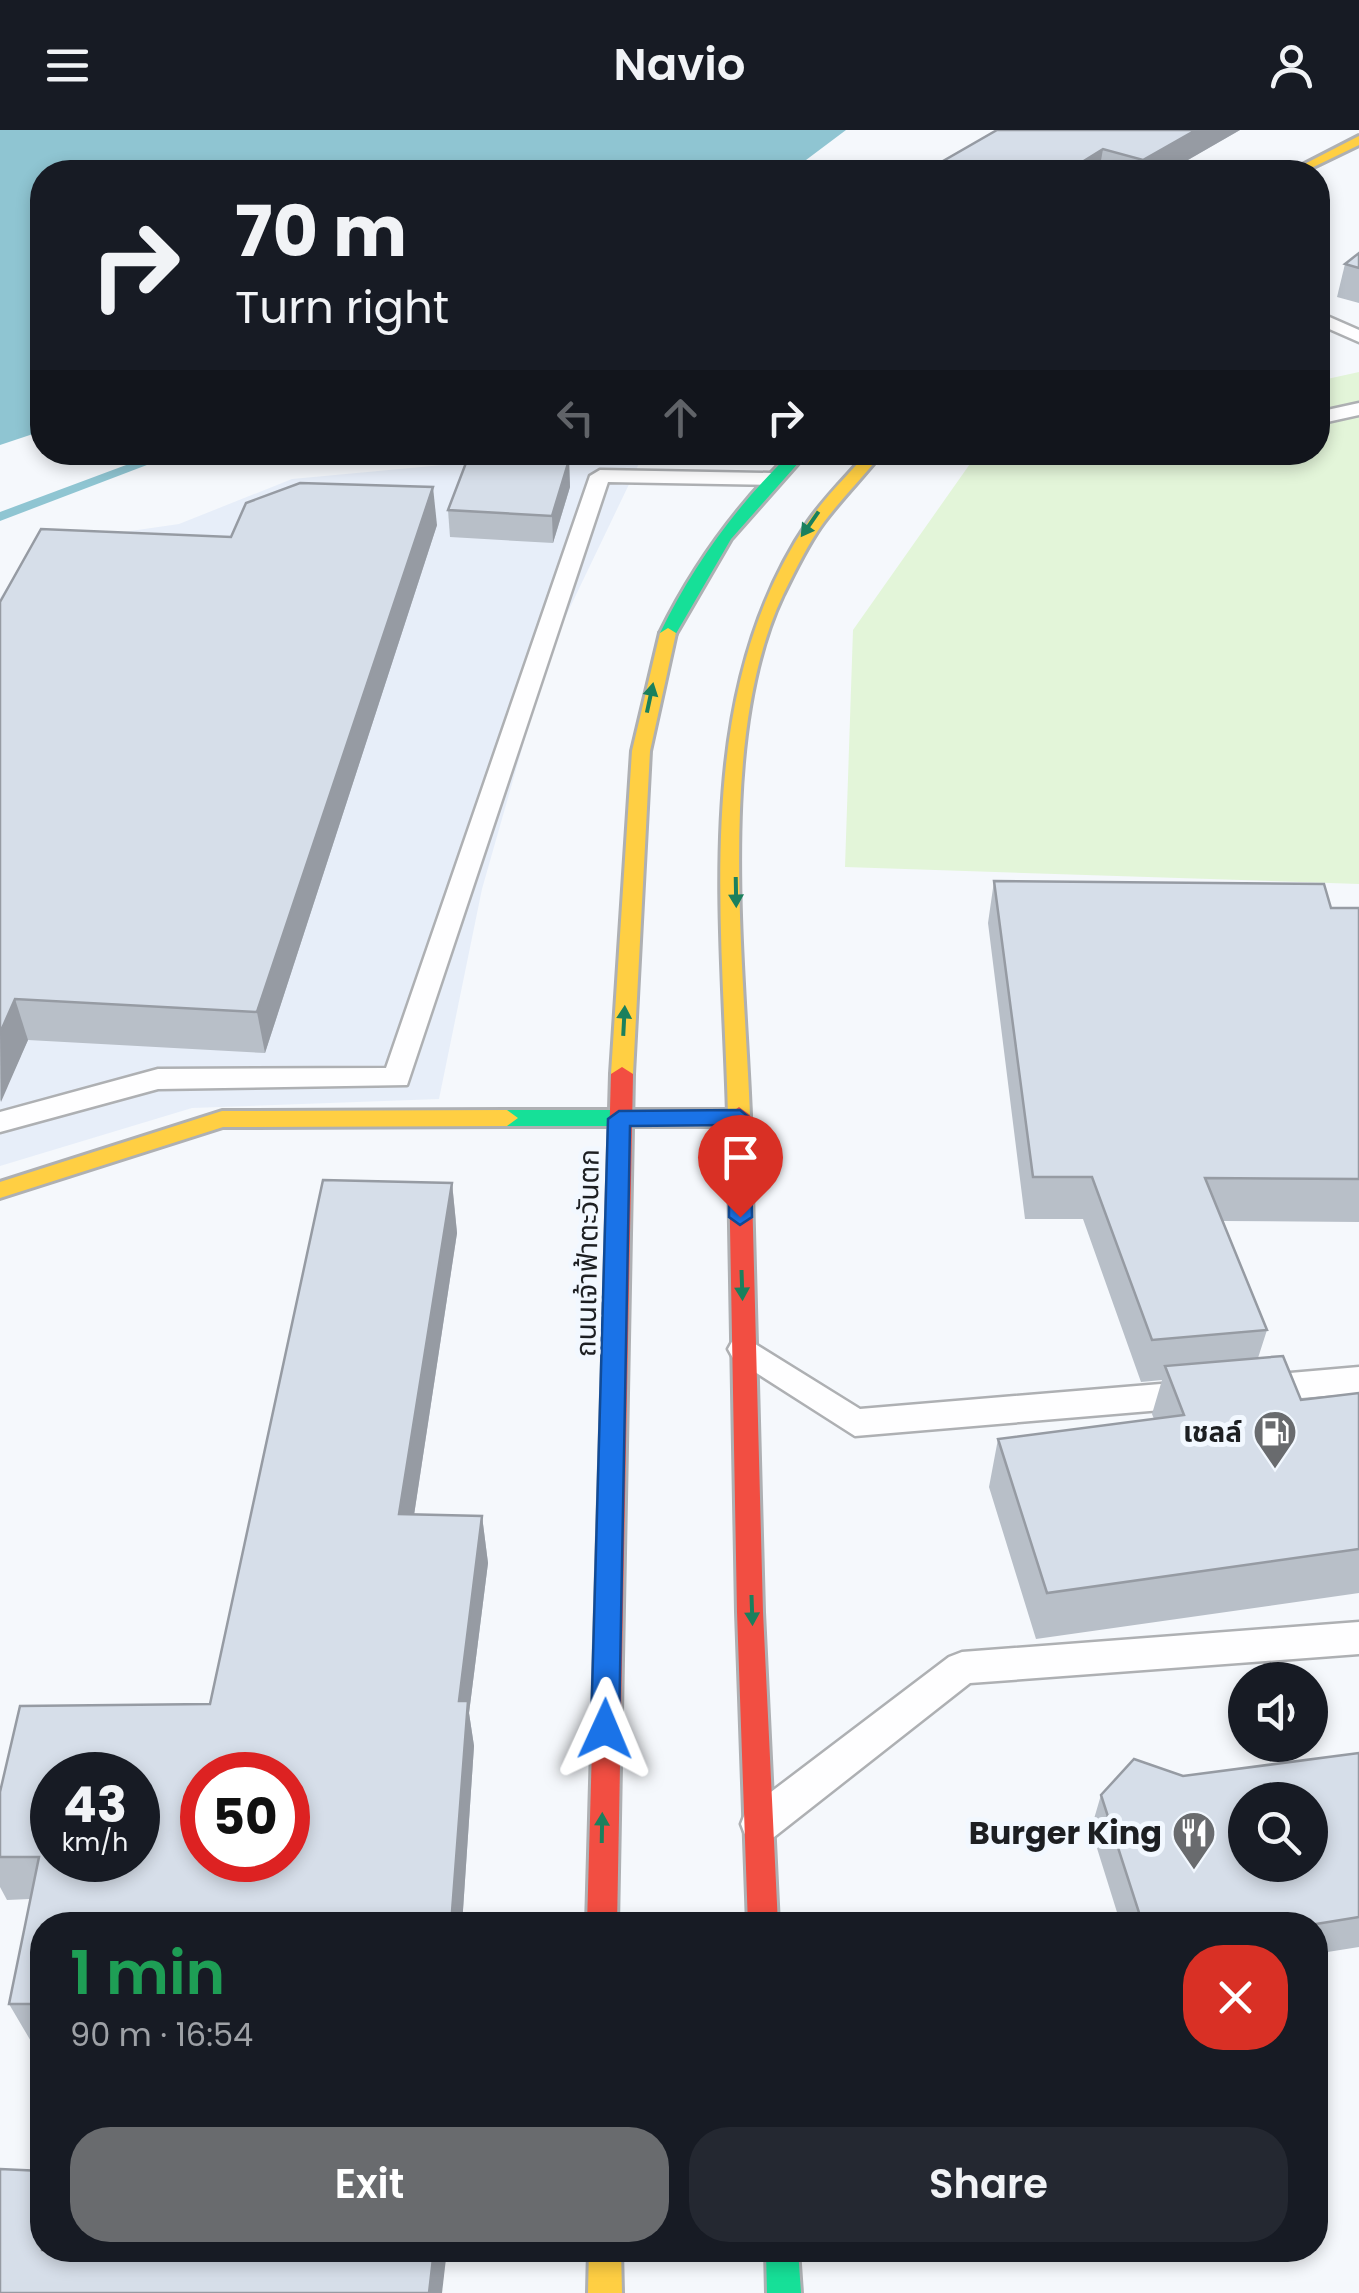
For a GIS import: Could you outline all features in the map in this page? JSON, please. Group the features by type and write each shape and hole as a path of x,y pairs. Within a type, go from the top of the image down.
{"main road":[{"path":"1319,160 1359,140"},
{"name":"ถนนเจ้าฟ้าตะวันตก","path":"602,1912 619,1119 634,842 650,695 666,639 691,584 746,503 786,465"},
{"path":"763,1912 744,1349 734,760 746,676 783,567 823,505 863,465"},
{"path":"0,1190 222,1120 740,1118"},
{"path":"604,2262 605,2293"},
{"path":"783,2262 784,2293"}],"lane":[{"path":"1330,323 1359,337"},
{"path":"1330,415 1359,409"},
{"path":"0,1122 158,1079 397,1078 600,476 771,479"},
{"path":"744,1349 855,1423 1359,1380"},
{"path":"758,1826 962,1668 1359,1638"}],"shaded area":[{"path":"443,465 638,465 551,647 482,889 439,1099 192,1108 0,1166 0,598 34,545 179,524 292,479"}],"green space":[{"path":"1359,372 1359,884 845,867 853,630 969,465 1330,465 1330,378"}],"water":[{"path":"0,130 846,130 806,160 30,160 30,435 0,445"}],"building":[{"path":"997,130 1196,130 1143,160 1103,149 1085,160 945,160"},
{"path":"1359,253 1359,268 1345,264"},
{"path":"465,465 567,465 552,516 448,510"},
{"path":"300,483 433,487 257,1012 15,999 0,1033 0,602 41,529 231,537 246,503"},
{"path":"994,881 1324,884 1331,908 1359,908 1359,1179 1205,1178 1267,1330 1152,1340 1092,1177 1033,1177"},
{"path":"323,1180 452,1183 399,1514 482,1516 459,1701 468,1701 452,1912 30,1912 30,2004 9,2004 34,1882 160,1882 160,1752 30,1752 30,1857 0,1857 0,1792 20,1706 210,1704"},
{"path":"1283,1356 1301,1400 1359,1393 1359,1549 1047,1593 998,1439 1184,1415 1165,1366"},
{"path":"1359,1753 1359,1917 1328,1922 1328,1912 1139,1912 1101,1795 1134,1759 1183,1776 1290,1762 1328,1762 1328,1757"},
{"path":"0,2169 30,2170 30,2262 433,2262 429,2293 0,2293"}],"waterway":[{"path":"0,517 140,465"}],"traffic: fast":[{"path":"668,633 725,535 788,465"},
{"path":"507,1118 739,1118"},
{"path":"783,2262 784,2293"}],"traffic: slow":[{"path":"1319,160 1359,140"},
{"path":"739,1115 731,849 735,762 748,678 774,598 815,522 865,465"},
{"path":"622,1074 641,751 668,633"},
{"path":"0,1190 222,1119 507,1118"},
{"path":"605,2262 605,2293"}],"traffic: jam":[{"path":"602,1912 622,1074"},
{"path":"739,1115 750,1612 762,1912"}],"place":[{"name":"เชลล์","path":"1275,1470"},
{"name":"Burger King","path":"1194,1871"}],"route":[{"path":"605,1729 618,1296 619,1119 740,1118 740,1217"}]}
